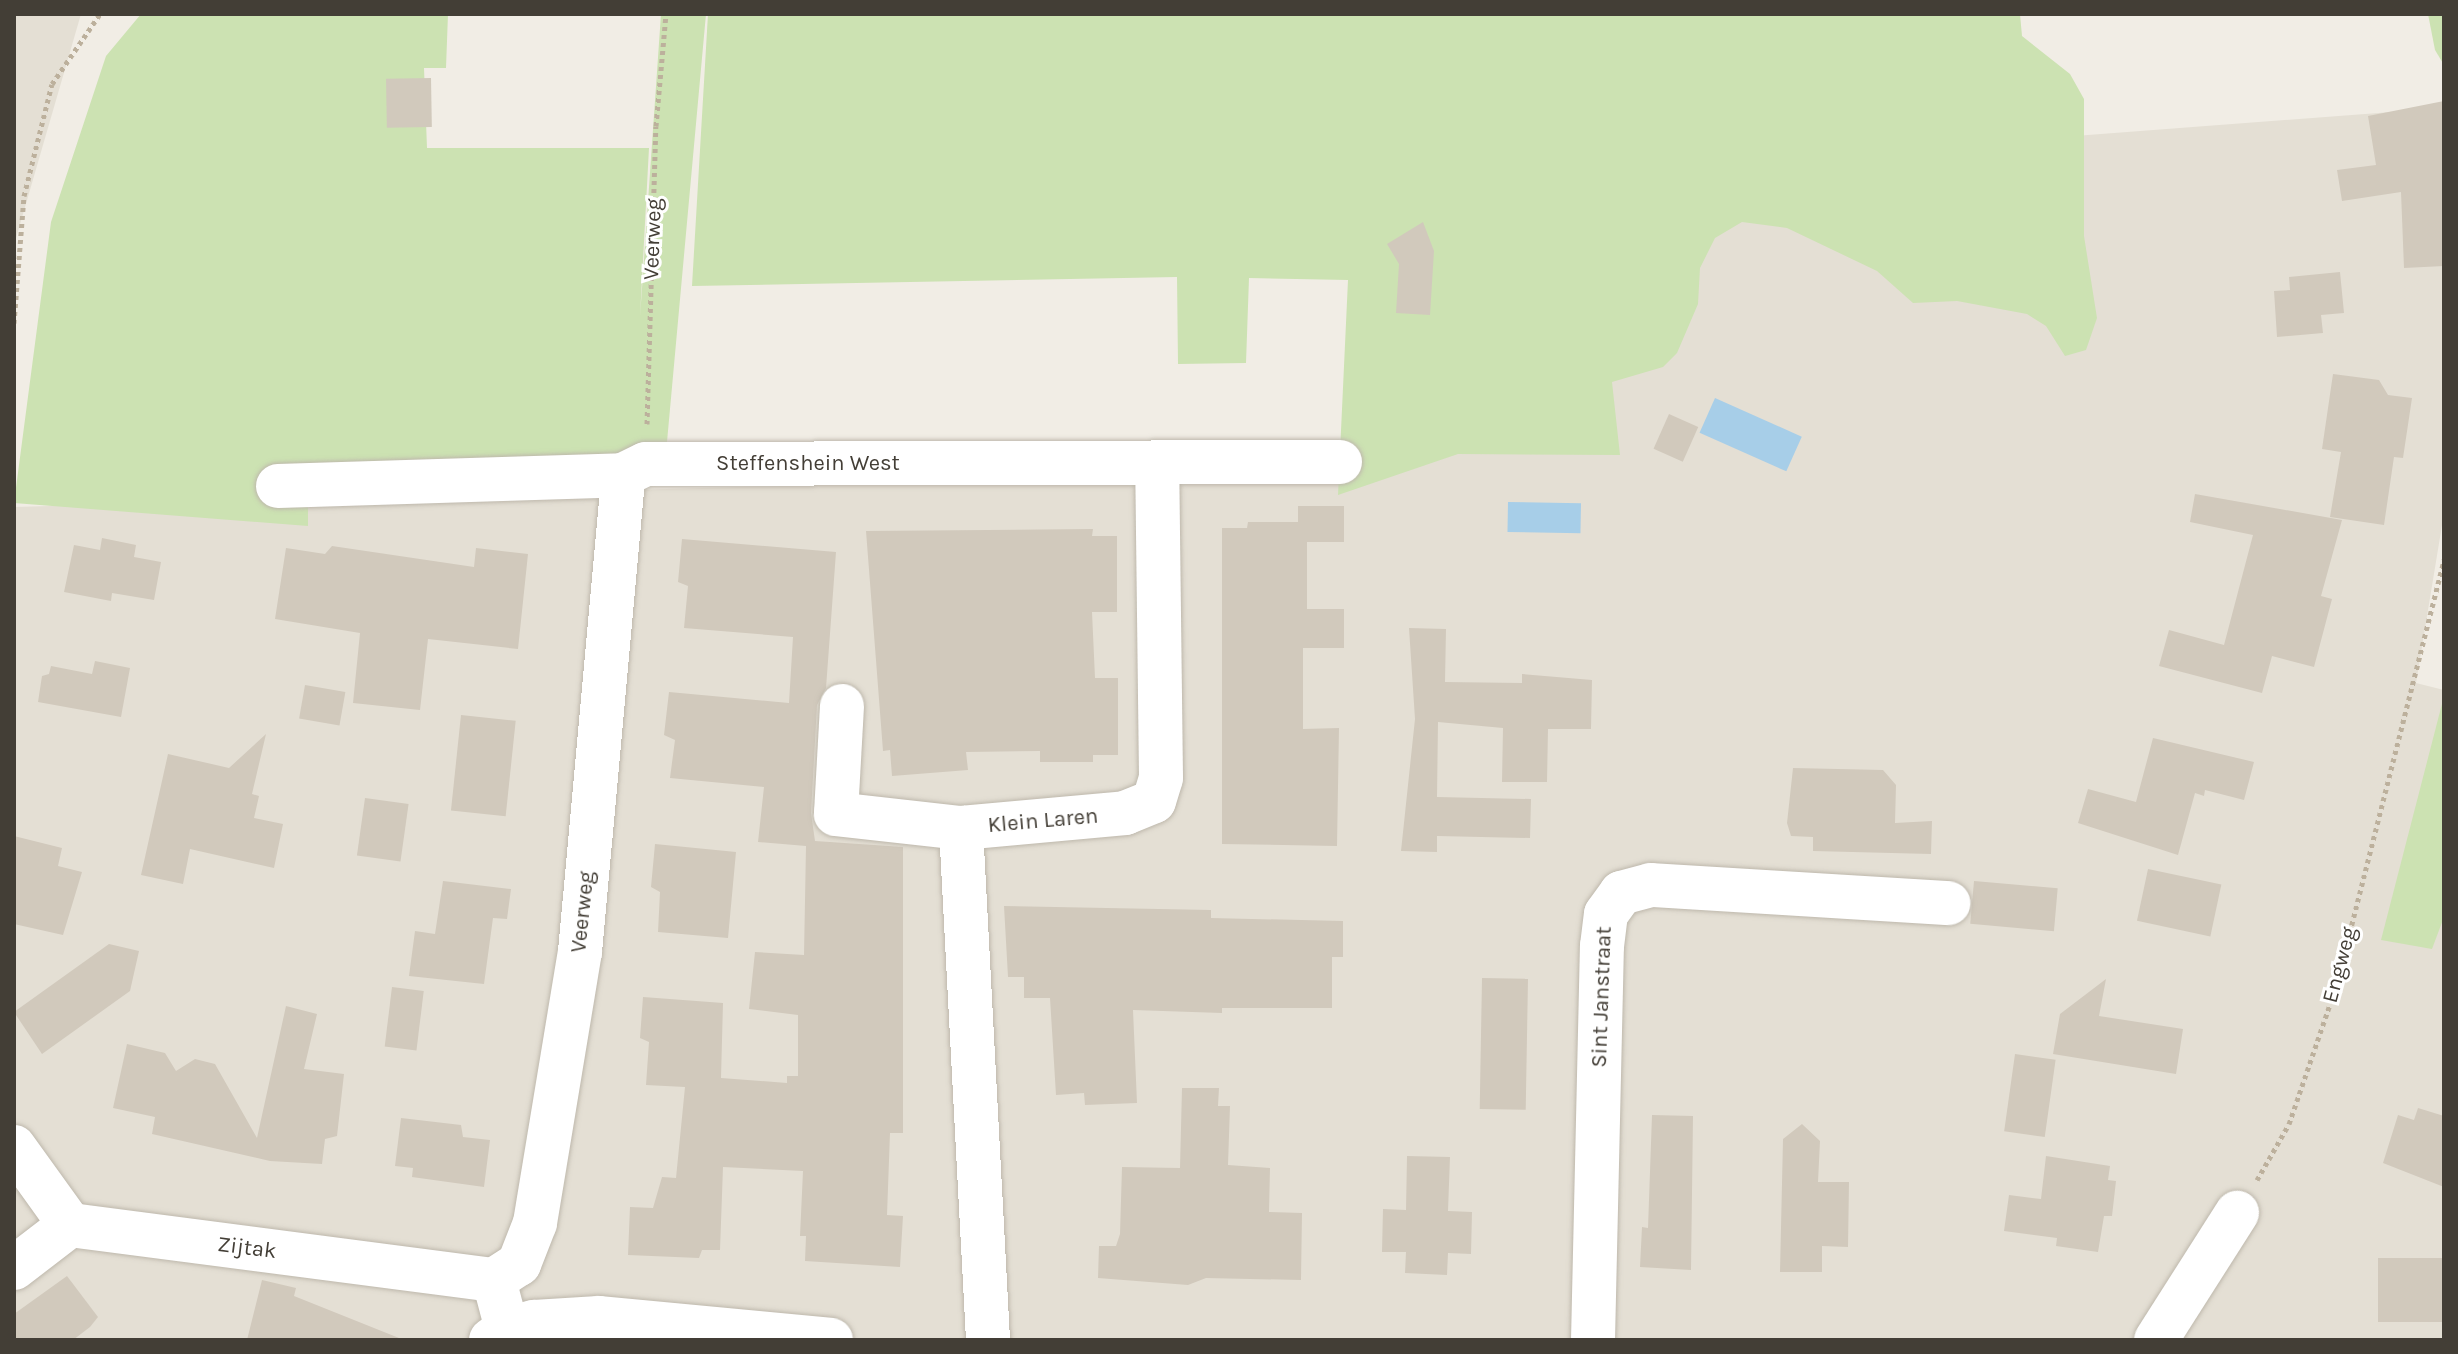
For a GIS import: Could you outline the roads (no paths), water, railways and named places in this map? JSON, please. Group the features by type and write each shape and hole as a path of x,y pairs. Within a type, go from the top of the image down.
{"street":[{"name":"Steffenshein West","path":"278,486 638,457 1157,464 1340,462"},
{"name":"Veerweg","path":"494,1280 519,1264 535,1223 577,967 638,457"},
{"name":"Klein Laren","path":"988,1340 961,828 1125,813 1154,801 1161,778 1157,464"},
{"path":"842,706 836,814 961,828"},
{"name":"Sint Janstraat","path":"1593,1340 1602,946 1606,914 1621,893 1651,885 1948,903"},
{"path":"14,1147 70,1225 14,1268"},
{"path":"2156,1340 2237,1213"},
{"name":"Zijtak","path":"70,1225 494,1280"},
{"path":"494,1280 518,1333 599,1318 831,1340"}],"water":[{"path":"1715,398 1802,437 1786,471 1700,433"},
{"path":"1508,502 1581,503 1580,533 1507,532"}]}
